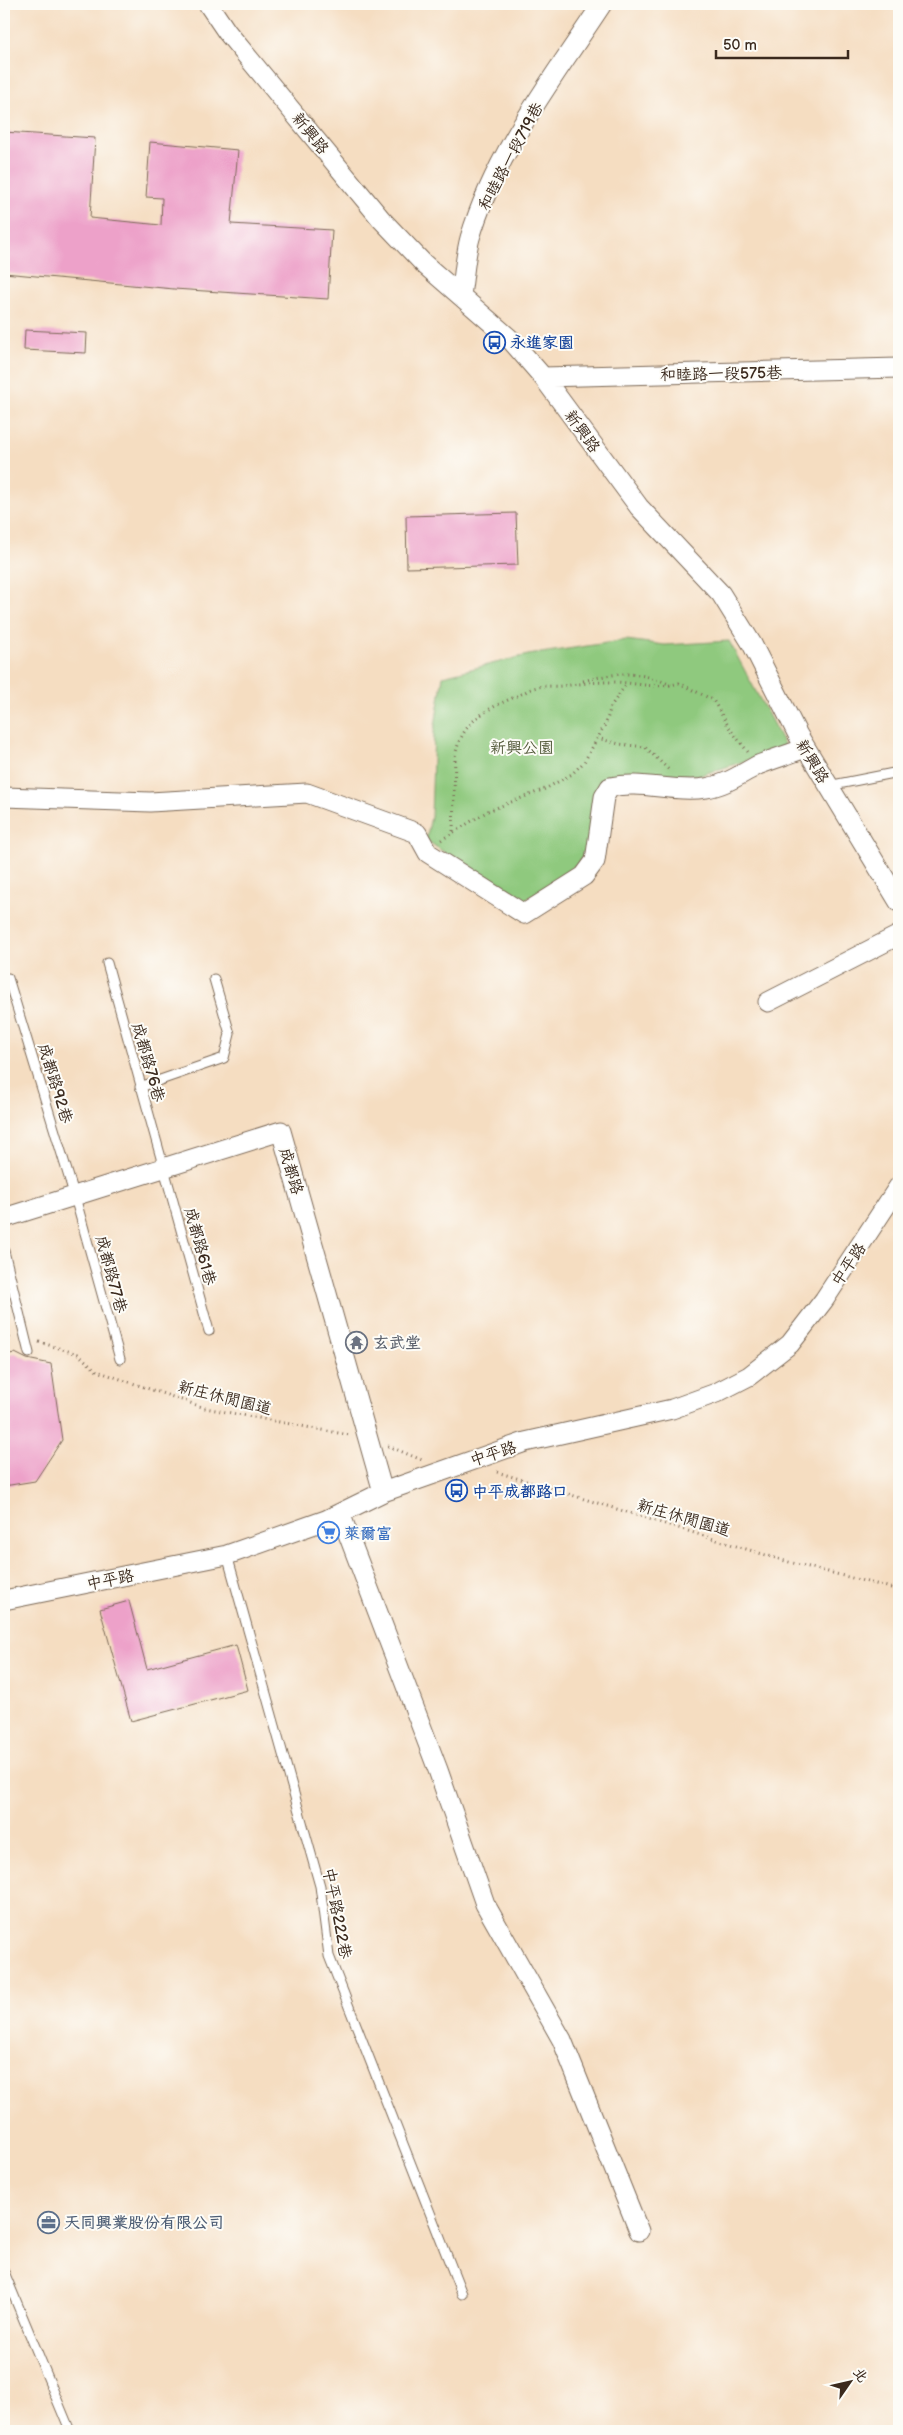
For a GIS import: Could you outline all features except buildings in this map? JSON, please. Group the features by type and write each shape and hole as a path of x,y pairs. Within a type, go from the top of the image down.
{"street":[{"name":"新興路","path":"208,4 227,32 382,219 424,264 509,338 543,377 639,507 721,594 752,644 805,748 899,902"},
{"name":"和睦路一段719巷","path":"461,295 470,239 490,186 523,124 602,4"},
{"name":"和睦路一段575巷","path":"543,377 899,368"},
{"path":"4,797 150,802 307,793 417,833 428,853 524,914 584,876 595,862 604,797 610,787 628,783 706,788 730,781 758,766 805,748"},
{"path":"768,1002 899,935"},
{"name":"成都路","path":"4,1218 281,1131 383,1492"},
{"name":"中平路","path":"4,1600 227,1555 340,1513 383,1492 464,1462 525,1442 672,1409 716,1393 749,1376 790,1344 824,1300 899,1186"},
{"path":"340,1513 438,1770 485,1904 562,2040 639,2231"}],"lane":[{"path":"828,786 899,772"},
{"name":"成都路76巷","path":"107,963 140,1087 165,1169"},
{"name":"成都路92巷","path":"6,978 75,1197"},
{"path":"140,1087 224,1058 230,1034 214,979"},
{"name":"成都路61巷","path":"165,1169 209,1332"},
{"name":"成都路77巷","path":"75,1197 120,1359"},
{"path":"4,1251 30,1353"},
{"name":"中平路222巷","path":"227,1555 320,1886 329,1956 462,2294"},
{"path":"4,2272 70,2431"}],"path":[{"path":"453,831 455,757 457,746 472,720 491,708 533,688 559,687 627,672 638,673 671,685"},
{"path":"579,682 627,683 664,687 679,682 689,686 713,700 730,729 758,766"},
{"path":"428,853 453,831 488,811 545,789 572,774 584,762 598,738 611,706 627,683"},
{"path":"598,738 619,744 645,747 677,778 683,788"},
{"name":"新庄休閒園道","path":"4,1338 26,1338 78,1354 97,1371 205,1408 298,1427 368,1438 446,1469"},
{"name":"新庄休閒園道","path":"464,1462 785,1561 899,1590"}],"green space":[{"name":"新興公園","path":"626,640 665,645 729,641 786,748 701,775 624,773 599,790 592,814 594,834 579,863 520,904 426,840 431,817 434,732 443,676 528,655"}],"place":[{"name":"永進家園","path":"494,342"},
{"name":"玄武堂","path":"357,1342"},
{"name":"中平成都路口","path":"456,1491"},
{"name":"萊爾富","path":"328,1533"},
{"name":"天同興業股份有限公司","path":"48,2222"}]}
